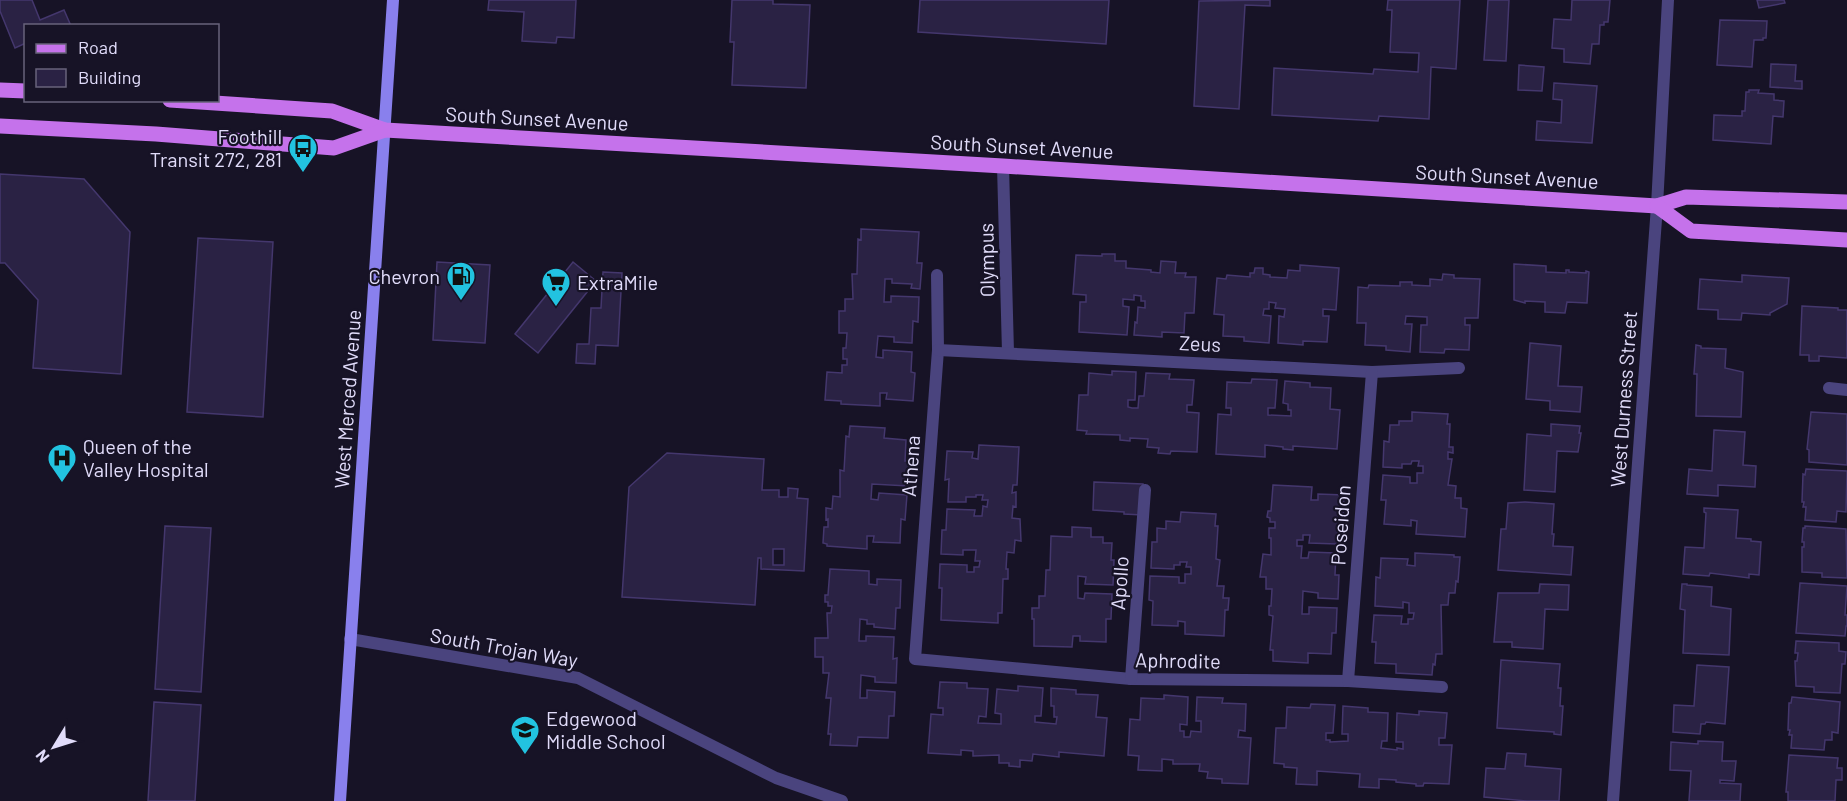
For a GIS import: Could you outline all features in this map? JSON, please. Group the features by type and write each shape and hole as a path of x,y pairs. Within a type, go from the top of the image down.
{"main road":[{"path":"0,90 24,91"},
{"name":"South Sunset Avenue","path":"199,102 332,111 385,130 1657,206 1686,197 1847,202"},
{"name":"South Sunset Avenue","path":"0,126 166,135 334,148 385,130"},
{"path":"1657,206 1691,231 1847,240"}],"street":[{"name":"West Merced Avenue","path":"340,801 393,0"},
{"name":"West Durness Street","path":"1613,801 1657,206 1668,0"},
{"name":"Olympus","path":"1003,166 1008,352"},
{"name":"Athena","path":"915,659 938,350 937,275"},
{"name":"Zeus","path":"938,350 1372,372 1459,368"},
{"name":"Poseidon","path":"1348,681 1372,372"},
{"path":"1829,388 1847,390"},
{"name":"Apollo","path":"1131,679 1145,490"},
{"name":"South Trojan Way","path":"350,639 578,678 776,778 842,801"},
{"name":"Aphrodite","path":"915,659 1131,679 1348,681 1442,687"}],"building":[{"path":"0,0 32,0 40,20 64,10 70,24 24,24 24,44 15,48 0,11"},
{"path":"489,0 576,0 574,38 557,37 556,43 522,41 524,12 488,10"},
{"path":"732,0 773,0 773,4 810,5 806,88 732,85 734,42 730,42"},
{"path":"920,0 1109,0 1106,44 918,32"},
{"path":"1270,0 1270,6 1245,5 1239,109 1194,106 1199,1"},
{"path":"1388,0 1460,0 1456,69 1431,67 1429,119 1379,116 1378,121 1272,115 1274,68 1373,74 1374,69 1418,72 1419,53 1390,52 1392,10 1387,10"},
{"path":"1488,0 1509,0 1506,61 1484,60"},
{"path":"1572,0 1610,0 1608,22 1600,25 1599,44 1592,44 1590,64 1564,62 1564,49 1552,48 1554,19 1571,20"},
{"path":"1757,0 1784,0 1785,3 1759,8"},
{"path":"1720,20 1767,21 1766,38 1754,40 1752,67 1717,65"},
{"path":"1771,64 1796,65 1795,81 1802,81 1802,89 1770,87"},
{"path":"1519,65 1544,67 1542,91 1518,90"},
{"path":"1554,83 1597,86 1592,143 1536,140 1537,121 1561,123 1562,100 1553,99"},
{"path":"1749,90 1774,94 1774,100 1784,101 1783,117 1773,116 1771,144 1713,140 1714,115 1742,116 1742,111 1745,111 1746,92"},
{"path":"0,174 84,179 130,232 121,374 33,368 38,300 5,263 0,263"},
{"path":"861,229 919,232 917,263 922,263 920,289 911,288 912,284 892,283 892,279 885,279 884,302 891,302 891,296 919,297 918,322 913,321 912,343 894,342 894,337 878,336 876,357 883,358 883,350 912,352 911,372 915,373 913,401 886,399 887,393 880,393 880,406 841,404 841,401 825,400 827,372 842,373 842,365 847,365 847,359 843,359 843,348 846,348 847,333 839,333 839,311 845,311 845,299 853,299 852,274 857,274 858,239 861,240"},
{"path":"198,238 273,242 263,417 187,412"},
{"path":"1102,254 1115,254 1115,261 1126,261 1126,268 1160,273 1161,261 1176,262 1175,273 1186,273 1185,277 1196,277 1194,313 1185,313 1184,333 1162,332 1162,337 1134,335 1138,307 1145,308 1145,301 1141,301 1141,296 1134,295 1134,300 1123,299 1123,306 1129,307 1127,335 1079,332 1080,302 1086,302 1086,295 1073,294 1076,255 1102,256"},
{"name":"Chevron","path":"437,262 490,265 485,343 433,340"},
{"name":"ExtraMile","path":"573,262 596,281 538,353 515,334"},
{"path":"1514,264 1546,266 1546,272 1566,273 1566,270 1569,270 1569,272 1589,272 1587,303 1567,302 1565,313 1545,312 1545,302 1525,301 1525,303 1514,300"},
{"path":"1300,265 1339,268 1336,310 1323,309 1323,316 1329,316 1327,342 1303,341 1303,345 1278,343 1279,316 1284,317 1285,309 1275,308 1276,303 1269,302 1269,309 1264,309 1263,315 1271,316 1269,343 1244,341 1244,337 1223,336 1224,315 1214,314 1217,278 1226,279 1227,275 1250,277 1250,273 1254,273 1255,268 1263,268 1263,274 1270,275 1270,277 1287,278 1288,270 1300,271"},
{"path":"603,272 622,273 618,346 596,345 595,364 576,363 577,344 589,344 591,308 601,308"},
{"path":"1443,274 1454,275 1454,278 1480,279 1478,318 1465,318 1465,325 1470,325 1469,350 1445,349 1444,353 1420,352 1421,325 1427,325 1427,317 1406,316 1405,324 1412,324 1410,352 1386,350 1386,346 1365,345 1366,323 1357,323 1358,287 1400,286 1400,282 1430,286 1430,279 1442,280"},
{"path":"1742,275 1789,278 1787,304 1770,315 1742,313 1741,320 1718,319 1718,310 1698,309 1700,279 1742,282"},
{"path":"1802,306 1847,310 1847,358 1819,356 1819,361 1809,361 1809,355 1800,355"},
{"path":"1530,343 1561,346 1558,386 1582,387 1580,412 1550,410 1550,401 1526,399"},
{"path":"1696,345 1701,348 1726,349 1725,368 1743,372 1741,417 1696,416 1697,374 1694,374"},
{"path":"1112,371 1136,372 1135,400 1128,400 1128,407 1132,408 1138,408 1139,396 1144,396 1146,373 1170,374 1169,379 1194,380 1192,405 1187,405 1187,412 1199,413 1197,452 1158,453 1159,448 1147,447 1148,439 1120,440 1120,435 1086,434 1087,431 1077,430 1079,395 1088,395 1089,373 1112,375"},
{"path":"1252,379 1277,380 1275,408 1268,408 1268,415 1291,416 1288,404 1283,403 1285,381 1310,383 1310,387 1331,388 1330,409 1340,410 1337,449 1293,446 1293,450 1265,445 1265,457 1216,454 1218,414 1231,415 1231,408 1226,408 1227,382 1251,383"},
{"path":"1412,412 1448,414 1449,447 1453,447 1453,453 1448,452 1448,459 1452,459 1448,485 1456,486 1455,498 1461,498 1461,508 1467,509 1465,537 1416,534 1417,521 1411,520 1411,526 1384,524 1386,500 1381,500 1383,475 1410,477 1410,483 1417,483 1417,473 1423,473 1423,466 1418,466 1419,461 1402,464 1402,468 1383,467 1384,441 1389,442 1390,425 1399,425 1399,421 1412,421"},
{"path":"1811,412 1847,414 1847,465 1809,462 1809,450 1807,449"},
{"path":"1551,424 1580,426 1578,452 1557,451 1555,492 1524,490 1527,434 1551,436"},
{"path":"850,426 885,428 884,438 906,440 905,461 909,461 908,486 872,484 871,499 878,500 879,493 907,495 905,520 901,519 900,543 873,542 874,536 867,536 867,549 827,546 823,543 824,527 828,527 826,508 832,509 833,496 840,497 840,470 844,471 846,436 849,437"},
{"path":"1714,430 1745,432 1743,465 1756,466 1755,487 1718,485 1718,496 1687,494 1689,469 1712,471"},
{"path":"979,445 1019,447 1017,485 1013,485 1012,493 1016,492 1016,507 1013,506 1012,518 1020,519 1021,541 1015,540 1014,553 1007,552 1008,579 1003,579 1002,613 998,613 998,623 941,620 940,564 967,565 967,572 974,572 974,567 979,567 980,561 975,561 976,550 963,550 963,555 941,554 942,530 946,530 947,509 975,510 974,516 982,516 983,506 987,507 988,500 982,500 983,495 976,495 976,497 966,497 966,502 948,502 949,479 945,480 947,451 973,452 972,458 978,459"},
{"path":"667,453 764,459 762,490 779,490 779,497 788,497 788,488 798,489 797,498 808,499 804,571 761,569 761,558 758,558 755,605 622,597 629,487","holes":["773,549 784,549 784,565 773,565"]},
{"path":"1806,469 1847,471 1846,512 1837,511 1836,522 1805,520 1806,507 1803,507 1804,502 1802,502 1803,474 1805,475"},
{"path":"1094,482 1143,484 1142,515 1093,510"},
{"path":"1273,485 1312,487 1311,500 1318,500 1318,494 1344,495 1343,524 1338,524 1337,544 1309,543 1310,535 1303,535 1303,540 1297,540 1297,546 1302,546 1301,558 1308,558 1309,552 1336,553 1335,575 1339,575 1338,599 1318,598 1318,593 1303,591 1302,614 1309,614 1309,607 1337,608 1336,633 1332,633 1331,654 1308,653 1308,663 1273,661 1273,650 1270,650 1273,616 1269,615 1269,606 1271,606 1272,589 1266,589 1266,577 1260,577 1263,554 1271,555 1269,528 1275,528 1275,522 1270,522 1270,518 1267,517 1268,511 1271,511"},
{"path":"1508,503 1554,504 1553,546 1573,547 1571,575 1498,570 1501,529 1506,529"},
{"path":"1704,508 1738,510 1736,538 1761,542 1759,575 1749,574 1749,578 1710,573 1709,576 1683,574 1685,547 1704,548 1706,513"},
{"path":"1181,512 1216,514 1215,526 1218,526 1216,559 1220,560 1217,586 1224,586 1223,598 1229,598 1228,610 1225,610 1224,636 1185,634 1185,622 1178,621 1178,626 1152,625 1153,601 1149,600 1150,576 1179,577 1179,583 1185,583 1185,574 1191,574 1191,567 1186,567 1187,562 1174,565 1174,569 1151,568 1152,542 1157,542 1157,528 1166,529 1166,521 1180,522"},
{"path":"165,526 211,528 201,692 155,689"},
{"path":"1805,526 1846,529 1847,578 1822,577 1822,573 1802,572 1804,542 1802,542"},
{"path":"1072,527 1091,528 1091,537 1103,537 1103,543 1112,543 1113,585 1085,584 1086,577 1078,576 1078,598 1084,599 1085,593 1112,594 1111,619 1106,619 1106,642 1080,641 1080,636 1073,636 1072,647 1034,646 1032,608 1039,608 1039,596 1045,596 1046,570 1050,570 1051,536 1072,537"},
{"path":"1415,553 1460,557 1455,593 1449,593 1448,605 1441,605 1442,654 1436,654 1432,675 1396,673 1396,664 1375,663 1376,642 1372,642 1374,615 1402,616 1401,624 1408,624 1408,619 1413,619 1414,613 1409,613 1409,603 1403,602 1403,608 1375,606 1376,577 1380,578 1381,558 1408,559 1407,565 1415,566"},
{"path":"830,569 869,571 869,584 877,585 877,579 901,580 900,608 896,608 895,629 874,627 874,624 867,624 867,620 860,619 859,641 866,641 866,636 894,637 893,659 897,658 896,683 875,682 875,677 861,675 860,698 867,698 867,690 895,692 894,716 889,716 888,738 858,737 857,746 830,745 831,734 828,734 831,698 826,698 829,673 823,673 823,657 815,657 815,638 828,638 827,613 831,613 832,606 828,606 828,602 825,602 825,595 828,595"},
{"path":"1800,583 1847,586 1845,636 1796,633"},
{"path":"1540,584 1569,585 1568,610 1545,609 1543,649 1512,647 1512,642 1494,642 1498,593 1539,593"},
{"path":"1682,584 1712,587 1711,606 1731,609 1729,655 1683,653 1685,610 1680,609"},
{"path":"1796,641 1839,643 1839,651 1846,652 1845,664 1842,664 1840,693 1814,692 1814,687 1796,686 1795,661 1797,661 1798,653 1795,653"},
{"path":"1501,660 1560,664 1558,688 1561,688 1560,706 1563,706 1561,735 1554,734 1554,732 1497,728"},
{"path":"1697,665 1729,667 1725,724 1706,722 1701,724 1700,734 1673,732 1674,705 1694,706"},
{"path":"940,682 967,683 967,688 988,689 986,717 979,716 978,723 1001,724 1001,714 995,713 997,689 1018,691 1018,686 1043,688 1041,716 1035,716 1035,722 1056,724 1054,706 1051,706 1051,688 1076,690 1076,694 1098,695 1096,717 1107,718 1104,756 1059,752 1059,757 1033,754 1032,761 1020,760 1020,767 1009,766 1009,763 999,763 999,755 973,756 973,751 961,750 961,755 928,753 931,714 943,715 943,708 938,708"},
{"path":"1164,695 1188,697 1187,725 1180,724 1180,731 1184,731 1184,737 1190,737 1191,731 1201,732 1201,721 1196,721 1197,697 1223,698 1222,703 1246,704 1245,731 1239,730 1238,737 1251,738 1248,784 1222,783 1222,779 1207,778 1208,772 1199,771 1200,764 1173,764 1173,760 1162,759 1162,771 1138,770 1139,756 1128,755 1130,719 1140,720 1141,698 1164,699"},
{"path":"1792,697 1840,702 1838,733 1832,732 1832,740 1825,740 1824,750 1791,748 1792,735 1789,735 1790,730 1788,730 1789,703"},
{"path":"154,702 201,705 195,801 148,801"},
{"path":"1311,704 1335,705 1333,733 1326,733 1326,740 1330,742 1348,741 1348,734 1342,734 1343,706 1368,708 1368,712 1388,713 1387,741 1382,741 1381,748 1397,750 1397,748 1403,749 1403,742 1396,742 1397,713 1419,715 1419,711 1447,713 1445,738 1439,738 1439,745 1452,745 1449,784 1424,783 1423,786 1416,786 1416,784 1396,782 1396,780 1379,779 1379,788 1359,787 1360,774 1317,771 1317,785 1296,784 1297,768 1274,763 1276,728 1286,728 1287,707 1310,708"},
{"path":"1698,741 1723,742 1722,761 1736,761 1734,781 1720,780 1720,783 1741,784 1740,801 1689,801 1691,771 1670,770 1671,742 1698,744"},
{"path":"1507,753 1526,754 1525,766 1561,769 1559,801 1484,797 1486,768 1505,769"},
{"path":"1789,755 1838,758 1837,768 1842,768 1842,780 1836,780 1835,801 1788,801 1788,792 1786,792"}],"place":[{"name":"Foothill Transit 272, 281","path":"303,174"},
{"name":"Chevron","path":"461,302"},
{"name":"ExtraMile","path":"556,308"},
{"name":"Queen of the Valley Hospital","path":"62,484"},
{"name":"Edgewood Middle School","path":"525,756"}]}
